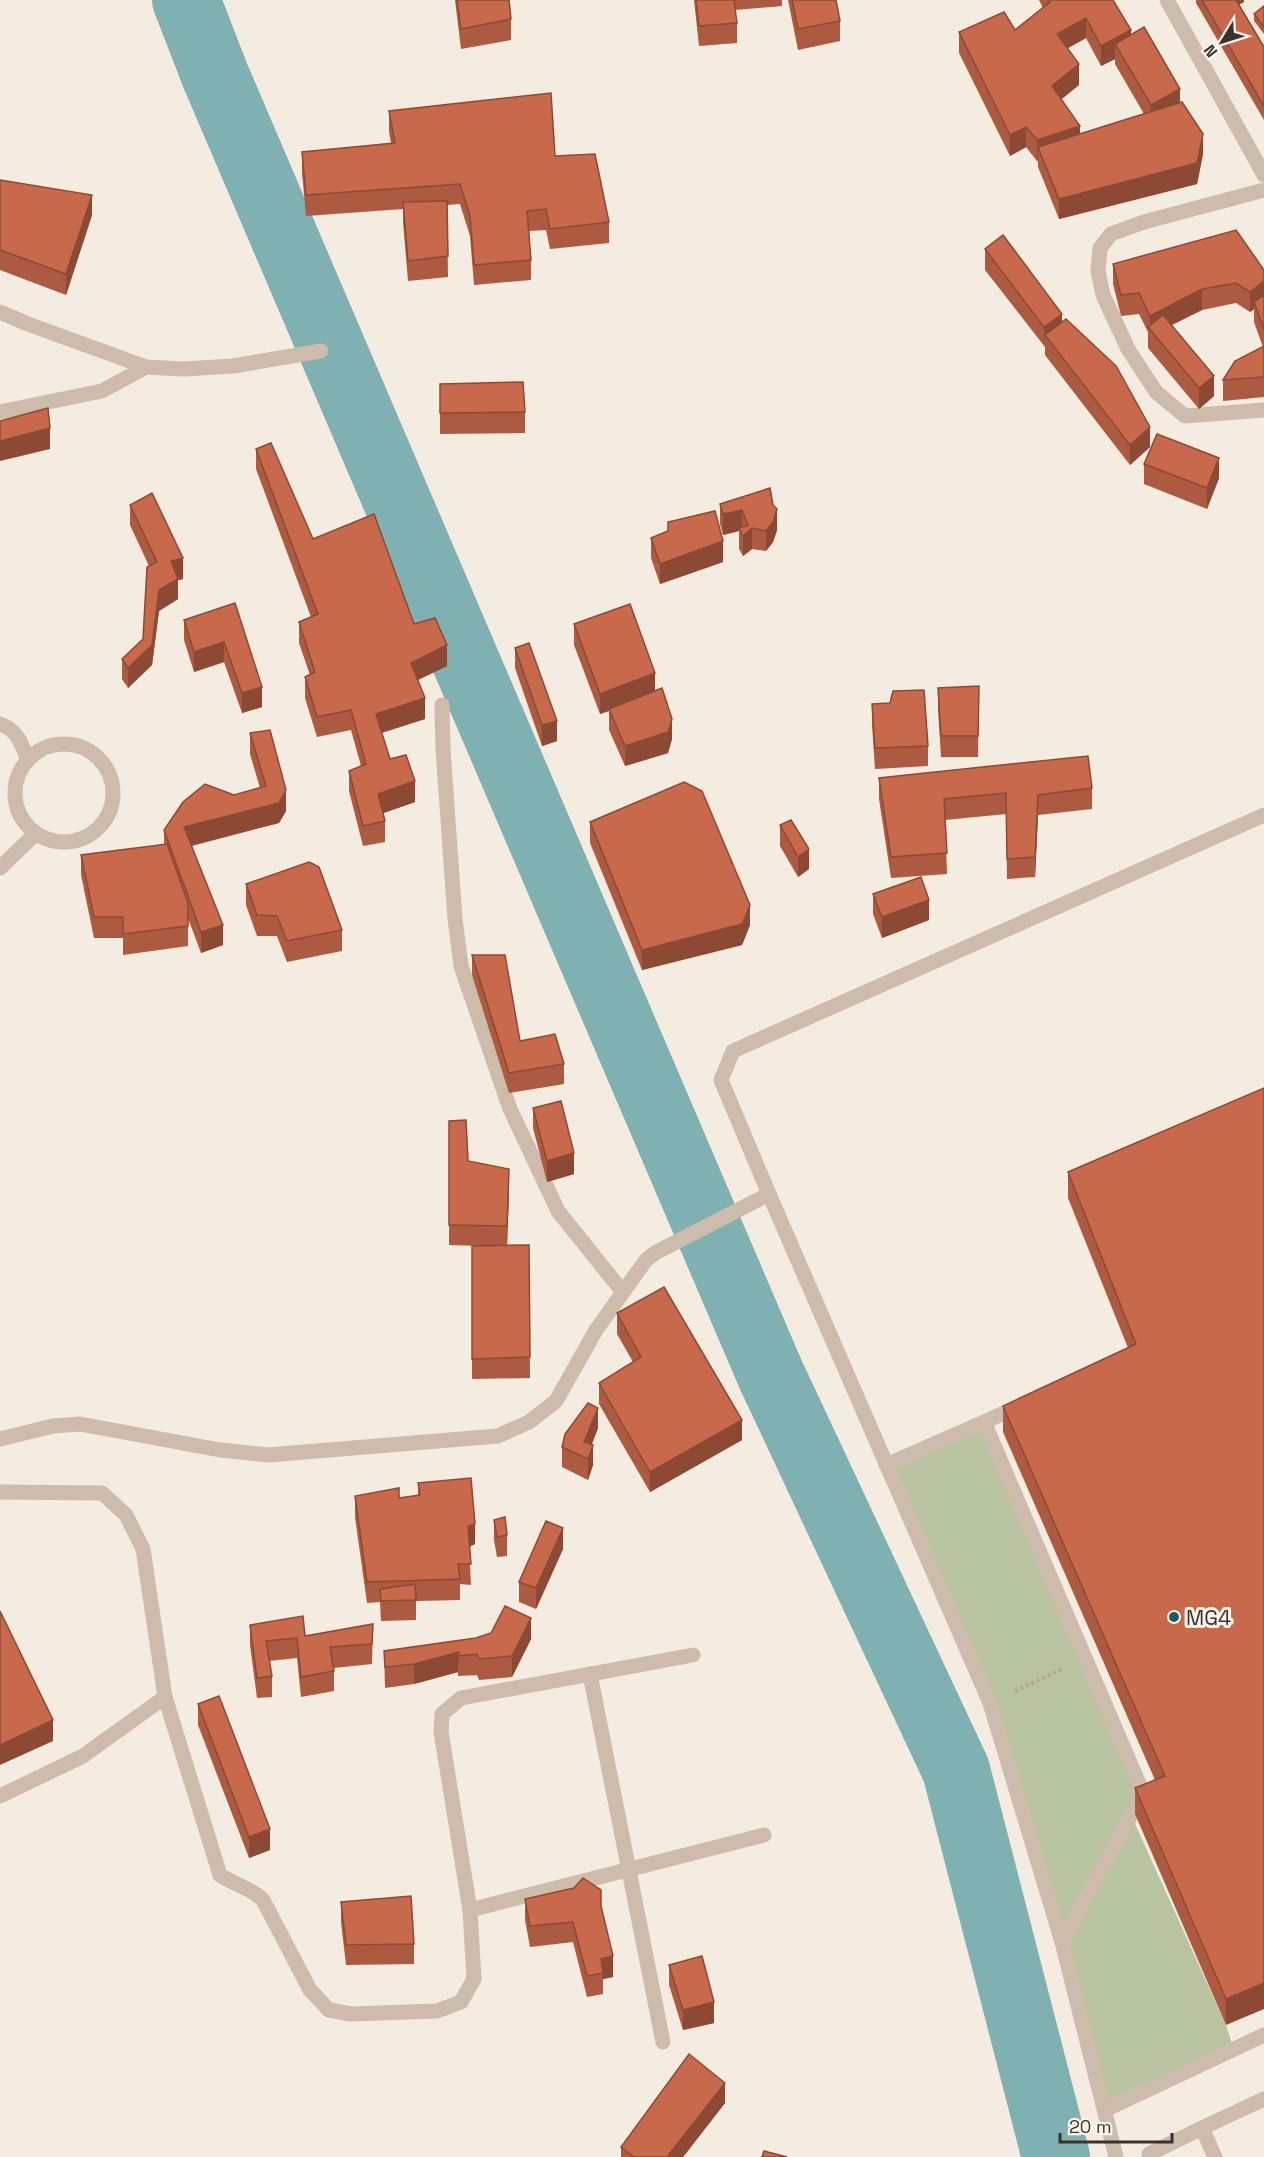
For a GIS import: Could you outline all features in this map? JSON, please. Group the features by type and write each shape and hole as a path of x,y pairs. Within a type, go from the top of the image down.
{"street":[{"path":"1167,0 1264,175"},
{"path":"1264,190 1144,222 1111,234 1100,248 1098,272 1103,295 1128,349 1156,392 1185,416 1264,410"},
{"path":"0,312 146,368 184,369 233,366 321,351"},
{"path":"0,412 102,391 146,368"},
{"path":"442,705 455,919 461,966 510,1109 558,1211 622,1291"},
{"path":"0,724 10,728 19,737 27,758"},
{"path":"52,744 80,745 103,761 115,788 109,815 90,836 62,843 35,834 18,811 15,784 27,758 52,744"},
{"path":"1116,2157 1062,1942 990,1703 768,1194 722,1080 733,1051 1264,815"},
{"path":"0,868 35,834"},
{"path":"0,1439 53,1426 80,1424 220,1450 268,1455 498,1436 529,1422 556,1401 596,1330 646,1260 668,1246 768,1194"},
{"path":"886,1465 1036,1398"},
{"path":"984,1422 1143,1793 1062,1942"},
{"path":"0,1492 102,1493 126,1515 143,1549 165,1697 220,1875 234,1884 254,1891 263,1900 310,1990 329,2010 351,2014 437,2011 461,2002 474,1979 470,1910 441,1732 442,1714 461,1698 693,1655"},
{"path":"590,1674 663,2042"},
{"path":"0,1797 82,1756 165,1697"},
{"path":"470,1910 764,1835"},
{"path":"1104,2110 1264,2035"},
{"path":"1149,2154 1264,2099"},
{"path":"1202,2128 1215,2157"}],"path":[{"path":"990,1703 1085,1658"}],"green space":[{"path":"984,1422 1143,1793 1131,1815 1226,2025 1234,2050 1105,2110 990,1703 886,1465"}],"building":[{"path":"457,0 509,0 511,19 461,29"},
{"path":"696,0 734,0 737,23 699,26"},
{"path":"792,0 836,0 840,21 798,29"},
{"path":"1049,0 1113,0 1131,30 1101,46 1086,18 1057,34 1079,64 1052,86 1080,126 1037,140 1026,127 1010,135 959,32 1004,12 1015,30 1050,2"},
{"path":"1202,0 1236,0 1264,47 1264,106"},
{"path":"1264,6 1264,27 1254,14"},
{"path":"1144,27 1180,89 1151,105 1115,44"},
{"path":"551,93 555,156 595,154 609,222 550,229 546,209 527,211 531,260 474,265 470,216 460,184 306,195 302,152 395,143 389,111"},
{"path":"1182,102 1203,134 1197,163 1059,199 1038,147"},
{"path":"0,180 92,195 66,274 0,250"},
{"path":"447,201 448,256 408,261 403,202"},
{"path":"1236,230 1264,270 1264,281 1250,292 1236,283 1202,289 1150,316 1139,293 1121,295 1113,264"},
{"path":"1003,235 1062,314 1044,327 985,249"},
{"path":"1264,295 1264,329 1254,302"},
{"path":"1163,315 1214,376 1199,388 1148,327"},
{"path":"1066,319 1116,366 1150,427 1130,445 1045,335"},
{"path":"1264,346 1264,377 1223,380 1235,361"},
{"path":"523,382 525,412 440,413 440,384"},
{"path":"48,408 50,428 0,441 0,421"},
{"path":"1157,434 1219,458 1207,488 1144,464"},
{"path":"271,443 313,539 374,514 414,624 435,618 447,645 411,663 425,698 376,714 390,759 406,755 415,781 378,794 385,821 363,826 349,771 366,764 351,710 317,717 305,677 315,672 299,622 318,614 256,449"},
{"path":"770,488 773,505 777,509 773,522 766,531 752,528 743,536 739,528 748,525 742,510 723,514 720,504"},
{"path":"152,493 183,558 171,561 178,579 159,590 152,645 128,668 122,659 143,639 147,567 157,562 130,505"},
{"path":"715,511 723,541 660,564 651,538 668,531 668,522"},
{"path":"235,603 262,687 242,693 224,642 194,652 184,620"},
{"path":"630,604 655,673 600,694 574,624"},
{"path":"529,643 557,721 542,725 515,648"},
{"path":"979,686 978,736 941,736 938,688"},
{"path":"662,688 672,719 668,732 625,746 609,709"},
{"path":"924,690 928,746 875,748 872,704 890,703 893,691"},
{"path":"270,730 286,790 279,803 184,827 223,925 201,932 164,830 183,802 205,784 234,795 266,786 250,733"},
{"path":"1088,756 1092,788 1038,795 1035,857 1007,859 1006,793 944,799 947,853 891,857 879,778"},
{"path":"684,782 702,791 750,905 742,924 642,950 590,822"},
{"path":"791,820 809,849 798,857 780,825"},
{"path":"167,844 188,903 188,926 123,934 123,917 94,917 81,855"},
{"path":"309,862 319,867 342,930 287,941 277,916 257,915 246,884"},
{"path":"921,877 929,900 882,917 873,894"},
{"path":"472,955 505,955 520,1041 555,1034 564,1064 509,1073"},
{"name":"MG4","path":"1264,1088 1264,1983 1226,1999 1135,1788 1165,1776 1003,1406 1136,1344 1068,1172"},
{"path":"561,1101 574,1153 547,1161 533,1108"},
{"path":"466,1120 468,1161 509,1169 507,1226 449,1225 449,1121"},
{"path":"529,1245 530,1357 472,1359 472,1246"},
{"path":"664,1287 742,1420 650,1472 599,1383 641,1357 617,1313"},
{"path":"588,1403 598,1408 584,1442 593,1445 588,1459 562,1447 565,1434"},
{"path":"471,1478 475,1524 468,1526 471,1564 458,1564 460,1579 367,1582 355,1496 399,1488 399,1498 420,1495 418,1483"},
{"path":"505,1517 507,1535 497,1537 494,1520"},
{"path":"546,1521 563,1528 536,1588 519,1582"},
{"path":"415,1584 416,1600 381,1601 380,1589"},
{"path":"505,1606 531,1618 512,1656 479,1659 477,1654 458,1656 459,1652 414,1664 385,1667 384,1651 476,1638 491,1633"},
{"path":"0,1611 53,1720 0,1745"},
{"path":"303,1616 305,1636 373,1624 372,1644 330,1647 334,1671 301,1677 297,1638 266,1641 272,1676 257,1678 250,1625"},
{"path":"219,1696 270,1829 249,1837 198,1704"},
{"path":"583,1878 601,1890 601,1906 613,1956 601,1959 603,1973 587,1976 573,1922 530,1926 525,1899 574,1888"},
{"path":"411,1896 414,1944 346,1945 341,1902"},
{"path":"702,1956 714,2002 683,2010 669,1965"},
{"path":"689,2054 725,2083 667,2157 634,2157 621,2147"},
{"path":"764,2151 787,2157 762,2157"}],"waterway":[{"path":"186,0 215,75 770,1373 956,1770 1056,2157"}],"place":[{"name":"MG4","path":"1174,1617"}]}
